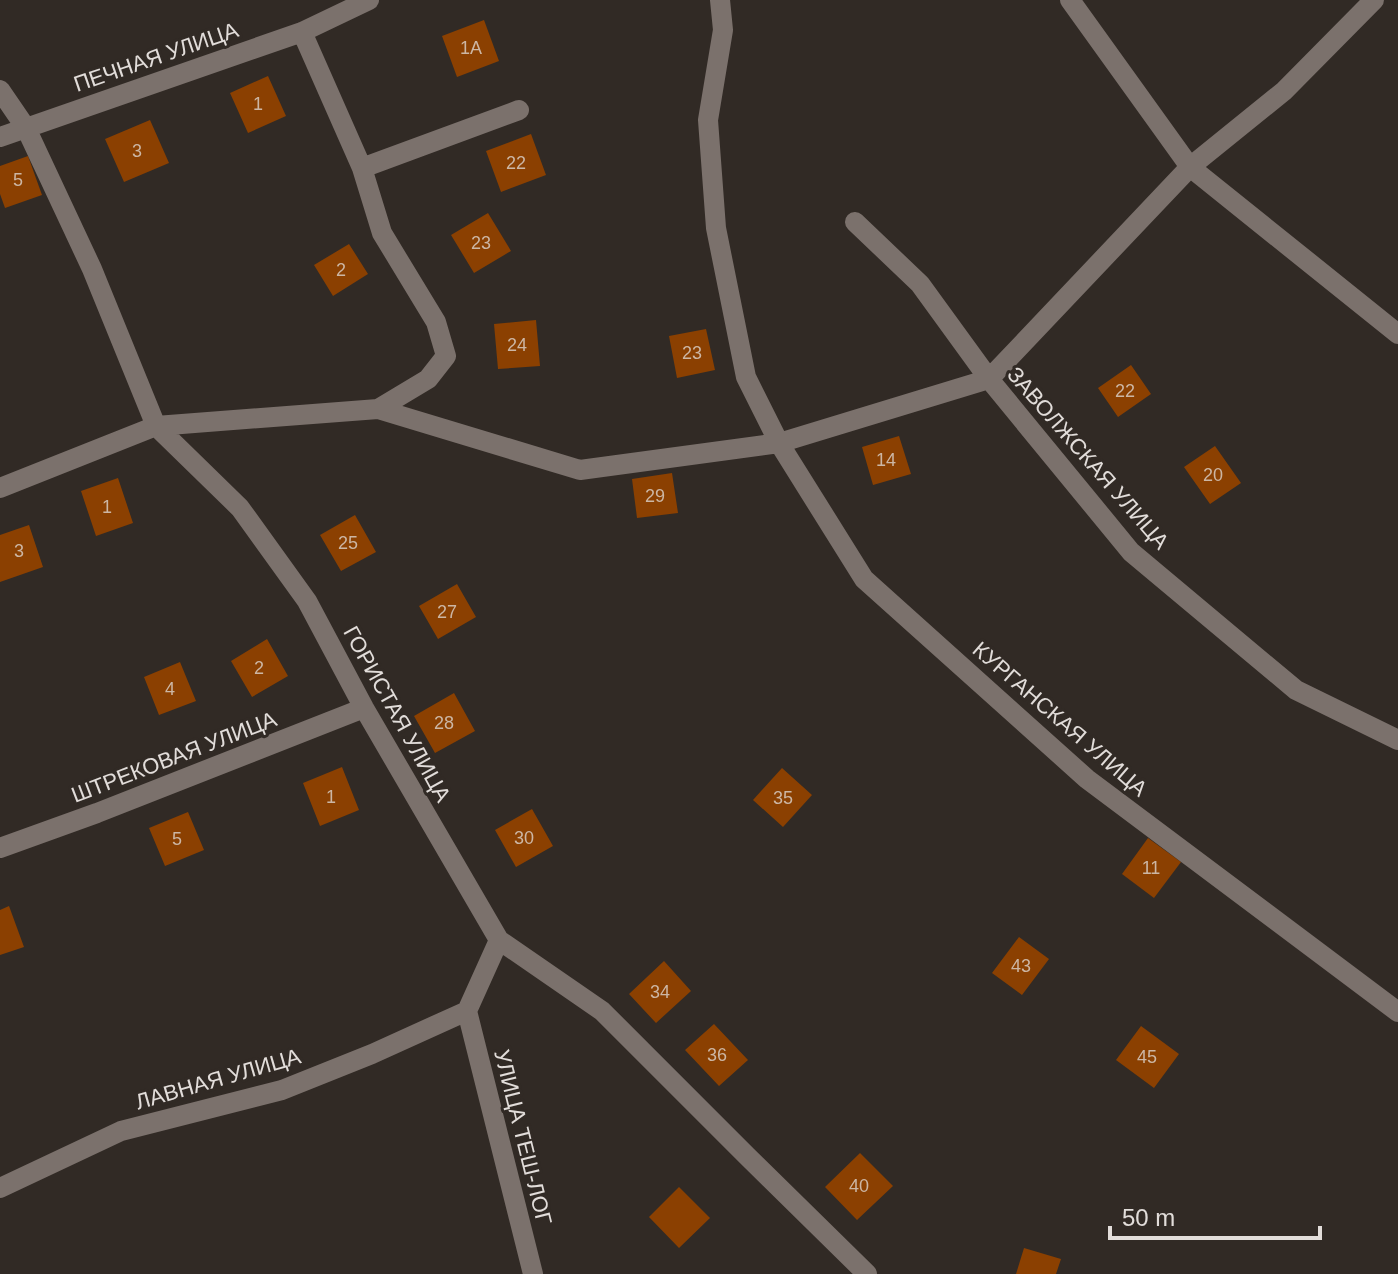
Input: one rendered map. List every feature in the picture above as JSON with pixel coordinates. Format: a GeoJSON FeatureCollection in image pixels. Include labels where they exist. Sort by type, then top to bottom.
{"type":"FeatureCollection","features":[{"type":"Feature","properties":{"kind":"street","name":"ПЕЧНАЯ УЛИЦА"},"geometry":{"type":"LineString","coordinates":[[0,137],[302,32],[369,0]]}},
{"type":"Feature","properties":{"kind":"street","name":"КУРГАНСКАЯ УЛИЦА"},"geometry":{"type":"LineString","coordinates":[[720,0],[723,30],[708,120],[716,228],[746,377],[779,443],[864,579],[1087,779],[1396,1005]]}},
{"type":"Feature","properties":{"kind":"street"},"geometry":{"type":"LineString","coordinates":[[1070,0],[1190,167],[1398,334]]}},
{"type":"Feature","properties":{"kind":"street"},"geometry":{"type":"LineString","coordinates":[[0,488],[156,426],[378,409],[580,470],[779,443],[989,379],[1190,167],[1284,91],[1374,0]]}},
{"type":"Feature","properties":{"kind":"street"},"geometry":{"type":"LineString","coordinates":[[302,32],[362,168],[382,233],[436,322],[446,356],[428,379],[378,409]]}},
{"type":"Feature","properties":{"kind":"street","name":"ГОРИСТАЯ УЛИЦА"},"geometry":{"type":"LineString","coordinates":[[0,90],[26,128],[92,269],[156,426],[240,508],[307,601],[364,708],[499,940],[602,1011],[867,1274]]}},
{"type":"Feature","properties":{"kind":"street"},"geometry":{"type":"LineString","coordinates":[[362,168],[519,110]]}},
{"type":"Feature","properties":{"kind":"street","name":"ЗАВОЛЖСКАЯ УЛИЦА"},"geometry":{"type":"LineString","coordinates":[[855,222],[920,284],[989,379],[1131,552],[1296,690],[1398,740]]}},
{"type":"Feature","properties":{"kind":"street","name":"ШТРЕКОВАЯ УЛИЦА"},"geometry":{"type":"LineString","coordinates":[[0,848],[364,708]]}},
{"type":"Feature","properties":{"kind":"street"},"geometry":{"type":"LineString","coordinates":[[467,1011],[499,940]]}},
{"type":"Feature","properties":{"kind":"street","name":"ЛАВНАЯ УЛИЦА"},"geometry":{"type":"LineString","coordinates":[[0,1188],[121,1131],[282,1090],[467,1011]]}},
{"type":"Feature","properties":{"kind":"street","name":"УЛИЦА ТЕШ-ЛОГ"},"geometry":{"type":"LineString","coordinates":[[467,1011],[533,1274]]}},
{"type":"Feature","properties":{"kind":"building"},"geometry":{"type":"Polygon","coordinates":[[[484,20],[499,61],[457,77],[442,36],[484,20]]]}},
{"type":"Feature","properties":{"kind":"building"},"geometry":{"type":"Polygon","coordinates":[[[268,76],[286,116],[248,133],[230,93],[268,76]]]}},
{"type":"Feature","properties":{"kind":"building"},"geometry":{"type":"Polygon","coordinates":[[[150,120],[169,163],[124,182],[105,139],[150,120]]]}},
{"type":"Feature","properties":{"kind":"building"},"geometry":{"type":"Polygon","coordinates":[[[531,134],[546,175],[501,192],[486,151],[531,134]]]}},
{"type":"Feature","properties":{"kind":"building"},"geometry":{"type":"Polygon","coordinates":[[[28,156],[42,195],[5,208],[0,194],[0,166],[28,156]]]}},
{"type":"Feature","properties":{"kind":"building"},"geometry":{"type":"Polygon","coordinates":[[[488,213],[511,251],[474,273],[451,235],[488,213]]]}},
{"type":"Feature","properties":{"kind":"building"},"geometry":{"type":"Polygon","coordinates":[[[349,244],[368,274],[333,296],[314,265],[349,244]]]}},
{"type":"Feature","properties":{"kind":"building"},"geometry":{"type":"Polygon","coordinates":[[[536,320],[540,366],[498,369],[494,324],[536,320]]]}},
{"type":"Feature","properties":{"kind":"building"},"geometry":{"type":"Polygon","coordinates":[[[706,329],[715,370],[677,378],[669,336],[706,329]]]}},
{"type":"Feature","properties":{"kind":"building"},"geometry":{"type":"Polygon","coordinates":[[[1131,365],[1151,394],[1118,417],[1098,388],[1131,365]]]}},
{"type":"Feature","properties":{"kind":"building"},"geometry":{"type":"Polygon","coordinates":[[[899,436],[911,474],[873,485],[862,447],[899,436]]]}},
{"type":"Feature","properties":{"kind":"building"},"geometry":{"type":"Polygon","coordinates":[[[1215,446],[1241,483],[1210,504],[1184,467],[1215,446]]]}},
{"type":"Feature","properties":{"kind":"building"},"geometry":{"type":"Polygon","coordinates":[[[672,473],[678,513],[637,518],[632,479],[672,473]]]}},
{"type":"Feature","properties":{"kind":"building"},"geometry":{"type":"Polygon","coordinates":[[[118,478],[133,523],[96,536],[81,491],[118,478]]]}},
{"type":"Feature","properties":{"kind":"building"},"geometry":{"type":"Polygon","coordinates":[[[355,515],[376,552],[341,571],[320,535],[355,515]]]}},
{"type":"Feature","properties":{"kind":"building"},"geometry":{"type":"Polygon","coordinates":[[[29,525],[43,567],[0,582],[0,535],[29,525]]]}},
{"type":"Feature","properties":{"kind":"building"},"geometry":{"type":"Polygon","coordinates":[[[457,584],[476,617],[438,639],[419,606],[457,584]]]}},
{"type":"Feature","properties":{"kind":"building"},"geometry":{"type":"Polygon","coordinates":[[[267,639],[288,676],[252,697],[231,661],[267,639]]]}},
{"type":"Feature","properties":{"kind":"building"},"geometry":{"type":"Polygon","coordinates":[[[180,662],[196,701],[159,715],[144,677],[180,662]]]}},
{"type":"Feature","properties":{"kind":"building"},"geometry":{"type":"Polygon","coordinates":[[[454,693],[475,731],[435,753],[414,716],[454,693]]]}},
{"type":"Feature","properties":{"kind":"building"},"geometry":{"type":"Polygon","coordinates":[[[342,767],[359,810],[320,826],[303,783],[342,767]]]}},
{"type":"Feature","properties":{"kind":"building"},"geometry":{"type":"Polygon","coordinates":[[[782,768],[812,795],[783,827],[753,800],[782,768]]]}},
{"type":"Feature","properties":{"kind":"building"},"geometry":{"type":"Polygon","coordinates":[[[532,809],[553,846],[516,867],[495,830],[532,809]]]}},
{"type":"Feature","properties":{"kind":"building"},"geometry":{"type":"Polygon","coordinates":[[[188,812],[204,850],[165,866],[149,828],[188,812]]]}},
{"type":"Feature","properties":{"kind":"building"},"geometry":{"type":"Polygon","coordinates":[[[1148,838],[1181,862],[1154,898],[1122,874],[1148,838]]]}},
{"type":"Feature","properties":{"kind":"building"},"geometry":{"type":"Polygon","coordinates":[[[9,906],[24,947],[0,955],[0,910],[9,906]]]}},
{"type":"Feature","properties":{"kind":"building"},"geometry":{"type":"Polygon","coordinates":[[[1019,937],[1049,959],[1022,995],[992,973],[1019,937]]]}},
{"type":"Feature","properties":{"kind":"building"},"geometry":{"type":"Polygon","coordinates":[[[664,961],[691,991],[656,1023],[629,994],[664,961]]]}},
{"type":"Feature","properties":{"kind":"building"},"geometry":{"type":"Polygon","coordinates":[[[714,1024],[748,1060],[719,1086],[685,1050],[714,1024]]]}},
{"type":"Feature","properties":{"kind":"building"},"geometry":{"type":"Polygon","coordinates":[[[1141,1026],[1179,1054],[1154,1088],[1116,1060],[1141,1026]]]}},
{"type":"Feature","properties":{"kind":"building"},"geometry":{"type":"Polygon","coordinates":[[[860,1153],[893,1186],[857,1220],[825,1187],[860,1153]]]}},
{"type":"Feature","properties":{"kind":"building"},"geometry":{"type":"Polygon","coordinates":[[[679,1187],[710,1218],[679,1248],[649,1217],[679,1187]]]}},
{"type":"Feature","properties":{"kind":"building"},"geometry":{"type":"Polygon","coordinates":[[[1024,1248],[1061,1259],[1056,1274],[1016,1274],[1024,1248]]]}}]}
